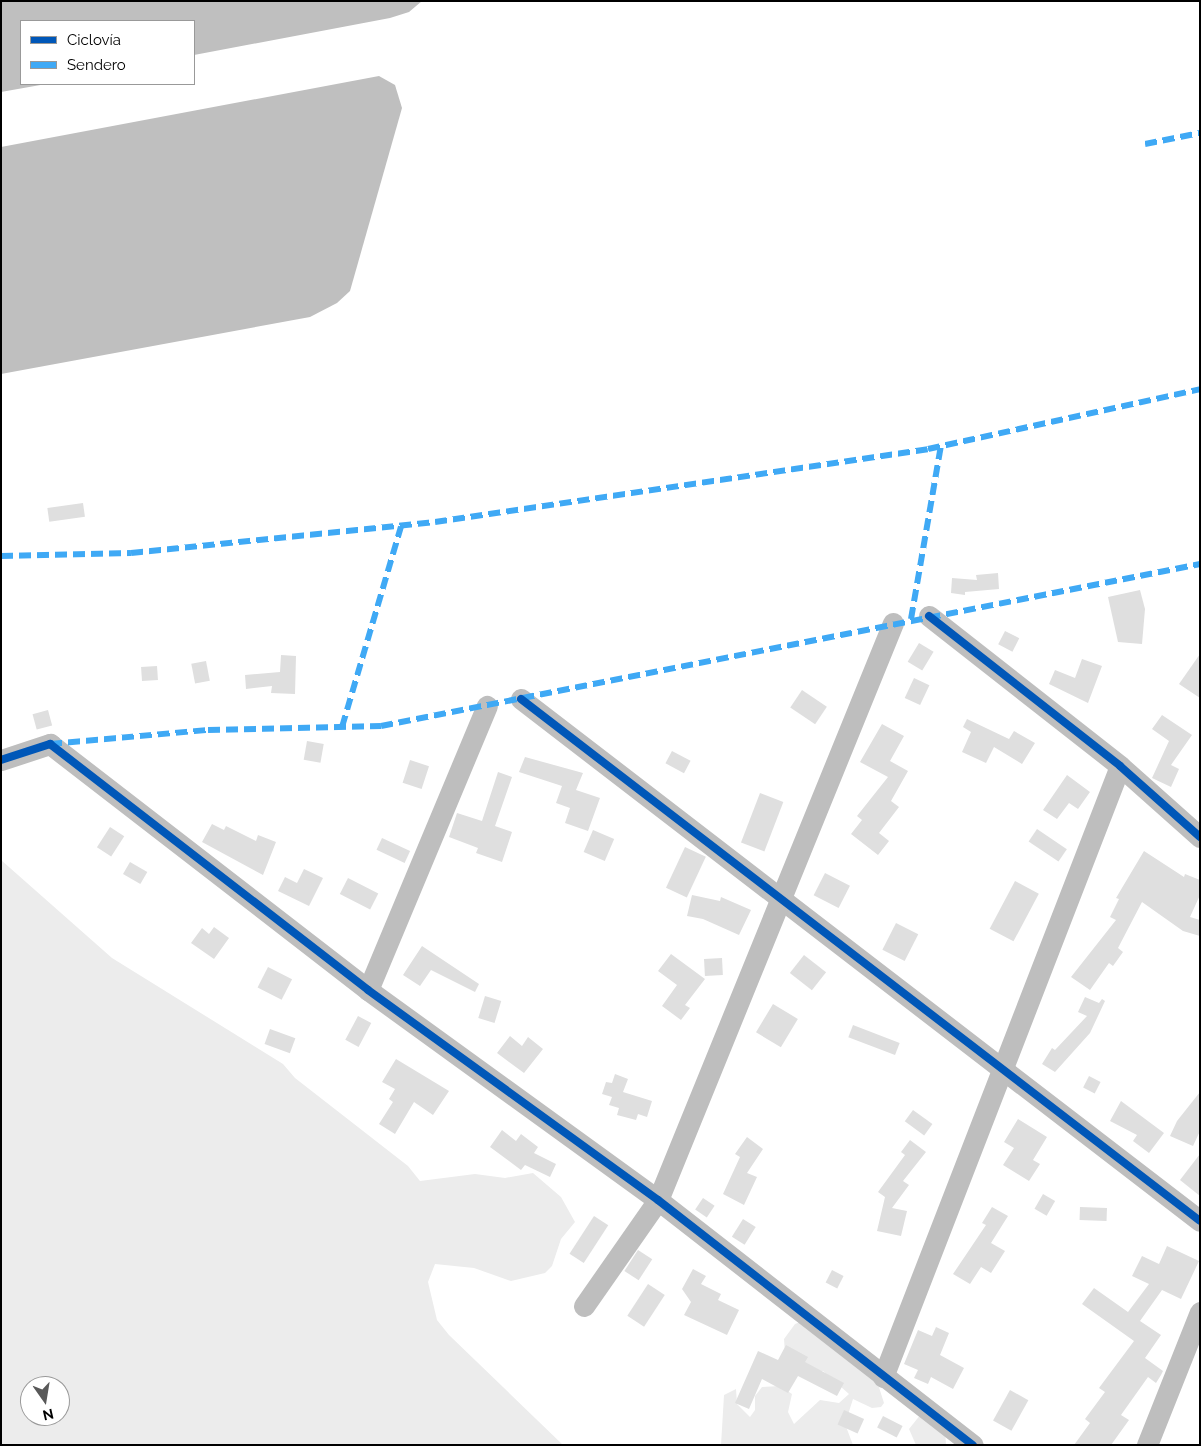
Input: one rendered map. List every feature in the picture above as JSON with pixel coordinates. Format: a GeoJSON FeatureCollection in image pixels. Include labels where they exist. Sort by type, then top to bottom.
{"type":"FeatureCollection","features":[{"type":"Feature","properties":{"kind":"street"},"geometry":{"type":"LineString","coordinates":[[929,616],[1120,766],[1200,837]]}},
{"type":"Feature","properties":{"kind":"street"},"geometry":{"type":"LineString","coordinates":[[584,1306],[658,1200],[779,898],[893,623]]}},
{"type":"Feature","properties":{"kind":"street"},"geometry":{"type":"LineString","coordinates":[[521,699],[1200,1221]]}},
{"type":"Feature","properties":{"kind":"street"},"geometry":{"type":"LineString","coordinates":[[368,990],[487,706]]}},
{"type":"Feature","properties":{"kind":"street"},"geometry":{"type":"LineString","coordinates":[[1,760],[50,744],[368,990],[658,1200],[973,1445]]}},
{"type":"Feature","properties":{"kind":"street"},"geometry":{"type":"LineString","coordinates":[[884,1377],[1120,766]]}},
{"type":"Feature","properties":{"kind":"street"},"geometry":{"type":"LineString","coordinates":[[1147,1445],[1200,1312]]}},
{"type":"Feature","properties":{"kind":"shaded area"},"geometry":{"type":"Polygon","coordinates":[[[1,1],[422,1],[409,12],[390,18],[195,55],[195,20],[20,20],[20,85],[40,85],[1,92],[1,1]]]}},
{"type":"Feature","properties":{"kind":"shaded area"},"geometry":{"type":"Polygon","coordinates":[[[379,76],[395,85],[402,108],[350,291],[337,303],[310,317],[1,374],[1,147],[379,76]]]}},
{"type":"Feature","properties":{"kind":"shaded area"},"geometry":{"type":"Polygon","coordinates":[[[1,860],[112,958],[283,1064],[295,1078],[408,1166],[420,1181],[475,1174],[505,1178],[533,1173],[561,1197],[575,1222],[561,1239],[552,1266],[545,1273],[511,1281],[474,1268],[435,1264],[428,1282],[437,1320],[449,1335],[563,1445],[1,1445],[1,860]]]}},
{"type":"Feature","properties":{"kind":"shaded area"},"geometry":{"type":"Polygon","coordinates":[[[803,1321],[877,1381],[884,1403],[881,1407],[872,1408],[853,1399],[845,1424],[853,1445],[721,1445],[724,1395],[736,1389],[737,1404],[750,1417],[755,1410],[755,1396],[762,1387],[780,1386],[792,1394],[788,1412],[794,1424],[820,1400],[839,1403],[849,1394],[823,1371],[814,1371],[785,1353],[784,1339],[795,1324],[803,1321]]]}},
{"type":"Feature","properties":{"kind":"shaded area"},"geometry":{"type":"Polygon","coordinates":[[[921,1414],[945,1429],[946,1445],[916,1445],[909,1429],[921,1414]]]}},
{"type":"Feature","properties":{"kind":"building"},"geometry":{"type":"Polygon","coordinates":[[[83,503],[85,517],[49,522],[47,508],[83,503]]]}},
{"type":"Feature","properties":{"kind":"building"},"geometry":{"type":"Polygon","coordinates":[[[998,573],[999,589],[965,592],[965,595],[951,593],[952,578],[977,580],[976,575],[998,573]]]}},
{"type":"Feature","properties":{"kind":"building"},"geometry":{"type":"Polygon","coordinates":[[[1140,590],[1145,609],[1142,644],[1118,642],[1108,597],[1140,590]]]}},
{"type":"Feature","properties":{"kind":"building"},"geometry":{"type":"Polygon","coordinates":[[[1005,631],[1019,638],[1012,652],[998,644],[1005,631]]]}},
{"type":"Feature","properties":{"kind":"building"},"geometry":{"type":"Polygon","coordinates":[[[919,643],[934,652],[922,671],[908,662],[919,643]]]}},
{"type":"Feature","properties":{"kind":"building"},"geometry":{"type":"Polygon","coordinates":[[[1200,654],[1200,698],[1179,684],[1200,654]]]}},
{"type":"Feature","properties":{"kind":"building"},"geometry":{"type":"Polygon","coordinates":[[[281,655],[296,656],[295,694],[271,693],[272,686],[246,689],[245,675],[280,672],[281,655]]]}},
{"type":"Feature","properties":{"kind":"building"},"geometry":{"type":"Polygon","coordinates":[[[1082,659],[1102,666],[1088,703],[1049,684],[1055,670],[1075,678],[1082,659]]]}},
{"type":"Feature","properties":{"kind":"building"},"geometry":{"type":"Polygon","coordinates":[[[206,661],[210,681],[195,683],[191,664],[206,661]]]}},
{"type":"Feature","properties":{"kind":"building"},"geometry":{"type":"Polygon","coordinates":[[[157,666],[158,680],[142,681],[141,667],[157,666]]]}},
{"type":"Feature","properties":{"kind":"building"},"geometry":{"type":"Polygon","coordinates":[[[914,678],[929,685],[920,705],[905,698],[914,678]]]}},
{"type":"Feature","properties":{"kind":"building"},"geometry":{"type":"Polygon","coordinates":[[[802,690],[827,707],[815,724],[790,707],[802,690]]]}},
{"type":"Feature","properties":{"kind":"building"},"geometry":{"type":"Polygon","coordinates":[[[48,710],[52,725],[37,730],[33,714],[48,710]]]}},
{"type":"Feature","properties":{"kind":"building"},"geometry":{"type":"Polygon","coordinates":[[[1162,715],[1192,735],[1171,765],[1179,769],[1171,787],[1152,778],[1169,741],[1152,729],[1162,715]]]}},
{"type":"Feature","properties":{"kind":"building"},"geometry":{"type":"Polygon","coordinates":[[[967,719],[1009,739],[1014,731],[1035,743],[1022,764],[994,747],[986,763],[962,752],[971,732],[963,727],[967,719]]]}},
{"type":"Feature","properties":{"kind":"building"},"geometry":{"type":"Polygon","coordinates":[[[882,724],[904,736],[890,761],[908,771],[891,801],[899,807],[879,833],[889,841],[878,855],[851,834],[862,820],[857,816],[888,777],[860,762],[882,724]]]}},
{"type":"Feature","properties":{"kind":"building"},"geometry":{"type":"Polygon","coordinates":[[[307,741],[324,744],[320,763],[304,760],[307,741]]]}},
{"type":"Feature","properties":{"kind":"building"},"geometry":{"type":"Polygon","coordinates":[[[672,751],[691,761],[684,773],[665,763],[672,751]]]}},
{"type":"Feature","properties":{"kind":"building"},"geometry":{"type":"Polygon","coordinates":[[[525,757],[583,773],[576,790],[600,798],[588,831],[565,823],[570,808],[556,803],[562,786],[519,772],[525,757]]]}},
{"type":"Feature","properties":{"kind":"building"},"geometry":{"type":"Polygon","coordinates":[[[410,760],[429,766],[422,789],[403,783],[410,760]]]}},
{"type":"Feature","properties":{"kind":"building"},"geometry":{"type":"Polygon","coordinates":[[[498,772],[512,777],[495,826],[512,832],[502,862],[476,853],[478,848],[449,837],[457,813],[482,821],[498,772]]]}},
{"type":"Feature","properties":{"kind":"building"},"geometry":{"type":"Polygon","coordinates":[[[1067,775],[1090,792],[1078,809],[1069,803],[1057,819],[1043,810],[1067,775]]]}},
{"type":"Feature","properties":{"kind":"building"},"geometry":{"type":"Polygon","coordinates":[[[760,793],[783,802],[764,851],[741,842],[760,793]]]}},
{"type":"Feature","properties":{"kind":"building"},"geometry":{"type":"Polygon","coordinates":[[[212,824],[224,830],[226,826],[256,841],[258,835],[276,842],[263,875],[202,842],[212,824]]]}},
{"type":"Feature","properties":{"kind":"building"},"geometry":{"type":"Polygon","coordinates":[[[110,827],[124,836],[111,856],[97,847],[110,827]]]}},
{"type":"Feature","properties":{"kind":"building"},"geometry":{"type":"Polygon","coordinates":[[[1037,829],[1067,849],[1058,862],[1029,841],[1037,829]]]}},
{"type":"Feature","properties":{"kind":"building"},"geometry":{"type":"Polygon","coordinates":[[[593,830],[614,839],[605,861],[584,852],[593,830]]]}},
{"type":"Feature","properties":{"kind":"building"},"geometry":{"type":"Polygon","coordinates":[[[382,838],[410,851],[405,863],[377,850],[382,838]]]}},
{"type":"Feature","properties":{"kind":"building"},"geometry":{"type":"Polygon","coordinates":[[[685,847],[706,857],[687,898],[666,888],[685,847]]]}},
{"type":"Feature","properties":{"kind":"building"},"geometry":{"type":"Polygon","coordinates":[[[1144,851],[1184,877],[1185,874],[1200,880],[1200,895],[1190,917],[1200,920],[1200,936],[1183,931],[1142,902],[1118,948],[1123,952],[1113,966],[1109,963],[1090,990],[1071,977],[1116,920],[1110,917],[1119,899],[1116,898],[1144,851]]]}},
{"type":"Feature","properties":{"kind":"building"},"geometry":{"type":"Polygon","coordinates":[[[130,862],[147,872],[140,884],[123,874],[130,862]]]}},
{"type":"Feature","properties":{"kind":"building"},"geometry":{"type":"Polygon","coordinates":[[[304,869],[323,878],[309,906],[278,891],[285,877],[297,883],[304,869]]]}},
{"type":"Feature","properties":{"kind":"building"},"geometry":{"type":"Polygon","coordinates":[[[825,873],[850,886],[839,908],[814,895],[825,873]]]}},
{"type":"Feature","properties":{"kind":"building"},"geometry":{"type":"Polygon","coordinates":[[[348,878],[378,893],[370,909],[340,894],[348,878]]]}},
{"type":"Feature","properties":{"kind":"building"},"geometry":{"type":"Polygon","coordinates":[[[1015,881],[1039,894],[1013,941],[990,929],[1015,881]]]}},
{"type":"Feature","properties":{"kind":"building"},"geometry":{"type":"Polygon","coordinates":[[[692,895],[720,901],[721,897],[751,910],[739,935],[703,919],[687,916],[692,895]]]}},
{"type":"Feature","properties":{"kind":"building"},"geometry":{"type":"Polygon","coordinates":[[[896,923],[918,934],[905,961],[882,950],[896,923]]]}},
{"type":"Feature","properties":{"kind":"building"},"geometry":{"type":"Polygon","coordinates":[[[214,927],[229,938],[214,959],[191,943],[202,928],[209,934],[214,927]]]}},
{"type":"Feature","properties":{"kind":"building"},"geometry":{"type":"Polygon","coordinates":[[[422,946],[479,984],[475,992],[431,970],[420,986],[403,975],[422,946]]]}},
{"type":"Feature","properties":{"kind":"building"},"geometry":{"type":"Polygon","coordinates":[[[671,954],[705,979],[685,1005],[690,1008],[681,1020],[662,1006],[677,985],[658,971],[671,954]]]}},
{"type":"Feature","properties":{"kind":"building"},"geometry":{"type":"Polygon","coordinates":[[[804,955],[826,972],[812,990],[790,973],[804,955]]]}},
{"type":"Feature","properties":{"kind":"building"},"geometry":{"type":"Polygon","coordinates":[[[722,958],[723,975],[705,976],[704,959],[722,958]]]}},
{"type":"Feature","properties":{"kind":"building"},"geometry":{"type":"Polygon","coordinates":[[[268,967],[292,979],[282,1000],[258,987],[268,967]]]}},
{"type":"Feature","properties":{"kind":"building"},"geometry":{"type":"Polygon","coordinates":[[[485,996],[501,1001],[495,1023],[478,1018],[485,996]]]}},
{"type":"Feature","properties":{"kind":"building"},"geometry":{"type":"Polygon","coordinates":[[[1085,997],[1099,1003],[1102,999],[1105,1001],[1090,1033],[1055,1072],[1042,1064],[1052,1048],[1055,1050],[1087,1016],[1078,1012],[1085,997]]]}},
{"type":"Feature","properties":{"kind":"building"},"geometry":{"type":"Polygon","coordinates":[[[773,1004],[798,1019],[781,1047],[756,1032],[773,1004]]]}},
{"type":"Feature","properties":{"kind":"building"},"geometry":{"type":"Polygon","coordinates":[[[358,1016],[371,1023],[359,1047],[345,1040],[358,1016]]]}},
{"type":"Feature","properties":{"kind":"building"},"geometry":{"type":"Polygon","coordinates":[[[853,1025],[900,1043],[895,1055],[848,1037],[853,1025]]]}},
{"type":"Feature","properties":{"kind":"building"},"geometry":{"type":"Polygon","coordinates":[[[270,1029],[295,1038],[290,1053],[265,1044],[270,1029]]]}},
{"type":"Feature","properties":{"kind":"building"},"geometry":{"type":"Polygon","coordinates":[[[510,1036],[522,1046],[528,1037],[543,1049],[524,1073],[497,1053],[510,1036]]]}},
{"type":"Feature","properties":{"kind":"building"},"geometry":{"type":"Polygon","coordinates":[[[396,1059],[449,1091],[433,1115],[414,1102],[395,1134],[379,1124],[393,1102],[389,1099],[395,1089],[382,1082],[396,1059]]]}},
{"type":"Feature","properties":{"kind":"building"},"geometry":{"type":"Polygon","coordinates":[[[615,1074],[628,1079],[623,1092],[652,1101],[647,1117],[638,1114],[636,1120],[617,1115],[619,1108],[609,1105],[612,1097],[602,1094],[606,1082],[612,1083],[615,1074]]]}},
{"type":"Feature","properties":{"kind":"building"},"geometry":{"type":"Polygon","coordinates":[[[1089,1076],[1101,1082],[1095,1093],[1083,1088],[1089,1076]]]}},
{"type":"Feature","properties":{"kind":"building"},"geometry":{"type":"Polygon","coordinates":[[[1200,1092],[1200,1131],[1193,1146],[1170,1136],[1177,1121],[1200,1092]]]}},
{"type":"Feature","properties":{"kind":"building"},"geometry":{"type":"Polygon","coordinates":[[[1121,1101],[1164,1133],[1149,1153],[1133,1141],[1137,1135],[1110,1121],[1121,1101]]]}},
{"type":"Feature","properties":{"kind":"building"},"geometry":{"type":"Polygon","coordinates":[[[913,1110],[932,1124],[924,1135],[905,1121],[913,1110]]]}},
{"type":"Feature","properties":{"kind":"building"},"geometry":{"type":"Polygon","coordinates":[[[1018,1119],[1047,1137],[1033,1160],[1040,1164],[1029,1181],[1003,1165],[1014,1148],[1004,1142],[1018,1119]]]}},
{"type":"Feature","properties":{"kind":"building"},"geometry":{"type":"Polygon","coordinates":[[[502,1130],[516,1141],[521,1134],[538,1147],[534,1153],[556,1164],[550,1177],[525,1165],[521,1170],[490,1147],[502,1130]]]}},
{"type":"Feature","properties":{"kind":"building"},"geometry":{"type":"Polygon","coordinates":[[[747,1137],[763,1149],[747,1173],[757,1177],[744,1205],[723,1194],[740,1157],[735,1154],[747,1137]]]}},
{"type":"Feature","properties":{"kind":"building"},"geometry":{"type":"Polygon","coordinates":[[[910,1140],[926,1152],[903,1181],[909,1185],[892,1208],[907,1211],[901,1236],[877,1231],[885,1197],[878,1192],[905,1155],[901,1152],[910,1140]]]}},
{"type":"Feature","properties":{"kind":"building"},"geometry":{"type":"Polygon","coordinates":[[[1200,1154],[1200,1196],[1180,1180],[1200,1154]]]}},
{"type":"Feature","properties":{"kind":"building"},"geometry":{"type":"Polygon","coordinates":[[[1043,1194],[1055,1201],[1047,1216],[1034,1209],[1043,1194]]]}},
{"type":"Feature","properties":{"kind":"building"},"geometry":{"type":"Polygon","coordinates":[[[703,1198],[715,1206],[707,1217],[695,1210],[703,1198]]]}},
{"type":"Feature","properties":{"kind":"building"},"geometry":{"type":"Polygon","coordinates":[[[992,1207],[1008,1216],[991,1243],[1005,1251],[991,1273],[981,1267],[970,1284],[953,1274],[986,1225],[982,1223],[992,1207]]]}},
{"type":"Feature","properties":{"kind":"building"},"geometry":{"type":"Polygon","coordinates":[[[1080,1207],[1107,1208],[1107,1221],[1080,1220],[1080,1207]]]}},
{"type":"Feature","properties":{"kind":"building"},"geometry":{"type":"Polygon","coordinates":[[[594,1216],[608,1225],[584,1263],[569,1254],[594,1216]]]}},
{"type":"Feature","properties":{"kind":"building"},"geometry":{"type":"Polygon","coordinates":[[[743,1219],[756,1227],[745,1245],[732,1237],[743,1219]]]}},
{"type":"Feature","properties":{"kind":"building"},"geometry":{"type":"Polygon","coordinates":[[[1167,1246],[1199,1261],[1181,1299],[1162,1290],[1140,1321],[1161,1335],[1145,1358],[1163,1371],[1156,1383],[1148,1377],[1121,1415],[1129,1420],[1111,1445],[1074,1445],[1090,1423],[1085,1419],[1105,1392],[1099,1388],[1134,1341],[1082,1304],[1094,1288],[1128,1312],[1149,1284],[1132,1276],[1142,1256],[1159,1264],[1167,1246]]]}},
{"type":"Feature","properties":{"kind":"building"},"geometry":{"type":"Polygon","coordinates":[[[638,1250],[652,1259],[639,1280],[624,1271],[638,1250]]]}},
{"type":"Feature","properties":{"kind":"building"},"geometry":{"type":"Polygon","coordinates":[[[693,1269],[706,1276],[701,1284],[721,1294],[718,1300],[739,1310],[727,1335],[684,1315],[691,1302],[682,1289],[693,1269]]]}},
{"type":"Feature","properties":{"kind":"building"},"geometry":{"type":"Polygon","coordinates":[[[832,1270],[844,1276],[837,1288],[826,1282],[832,1270]]]}},
{"type":"Feature","properties":{"kind":"building"},"geometry":{"type":"Polygon","coordinates":[[[648,1284],[665,1295],[644,1327],[627,1316],[648,1284]]]}},
{"type":"Feature","properties":{"kind":"building"},"geometry":{"type":"Polygon","coordinates":[[[936,1327],[949,1333],[940,1355],[964,1368],[953,1389],[931,1377],[928,1384],[914,1378],[918,1370],[904,1364],[918,1330],[932,1336],[936,1327]]]}},
{"type":"Feature","properties":{"kind":"building"},"geometry":{"type":"Polygon","coordinates":[[[786,1345],[808,1357],[805,1362],[844,1383],[837,1396],[798,1376],[788,1393],[762,1379],[749,1409],[735,1403],[758,1351],[778,1360],[786,1345]]]}},
{"type":"Feature","properties":{"kind":"building"},"geometry":{"type":"Polygon","coordinates":[[[1010,1390],[1028,1400],[1011,1431],[993,1421],[1010,1390]]]}},
{"type":"Feature","properties":{"kind":"building"},"geometry":{"type":"Polygon","coordinates":[[[844,1410],[864,1419],[858,1434],[837,1425],[844,1410]]]}},
{"type":"Feature","properties":{"kind":"building"},"geometry":{"type":"Polygon","coordinates":[[[883,1416],[903,1426],[897,1438],[877,1428],[883,1416]]]}},
{"type":"Feature","properties":{"kind":"marked path"},"geometry":{"type":"LineString","coordinates":[[1145,144],[1200,133]]}},
{"type":"Feature","properties":{"kind":"marked path"},"geometry":{"type":"LineString","coordinates":[[1,556],[131,553],[435,522],[928,449],[1200,389]]}},
{"type":"Feature","properties":{"kind":"marked path"},"geometry":{"type":"LineString","coordinates":[[911,619],[941,446]]}},
{"type":"Feature","properties":{"kind":"marked path"},"geometry":{"type":"LineString","coordinates":[[342,727],[401,526]]}},
{"type":"Feature","properties":{"kind":"marked path"},"geometry":{"type":"LineString","coordinates":[[50,744],[208,730],[381,726],[1200,564]]}},
{"type":"Feature","properties":{"kind":"cycle path"},"geometry":{"type":"LineString","coordinates":[[929,616],[1120,766],[1200,837]]}},
{"type":"Feature","properties":{"kind":"cycle path"},"geometry":{"type":"LineString","coordinates":[[521,699],[1200,1221]]}},
{"type":"Feature","properties":{"kind":"cycle path"},"geometry":{"type":"LineString","coordinates":[[1,760],[50,744],[368,990],[658,1200],[973,1445]]}}]}
